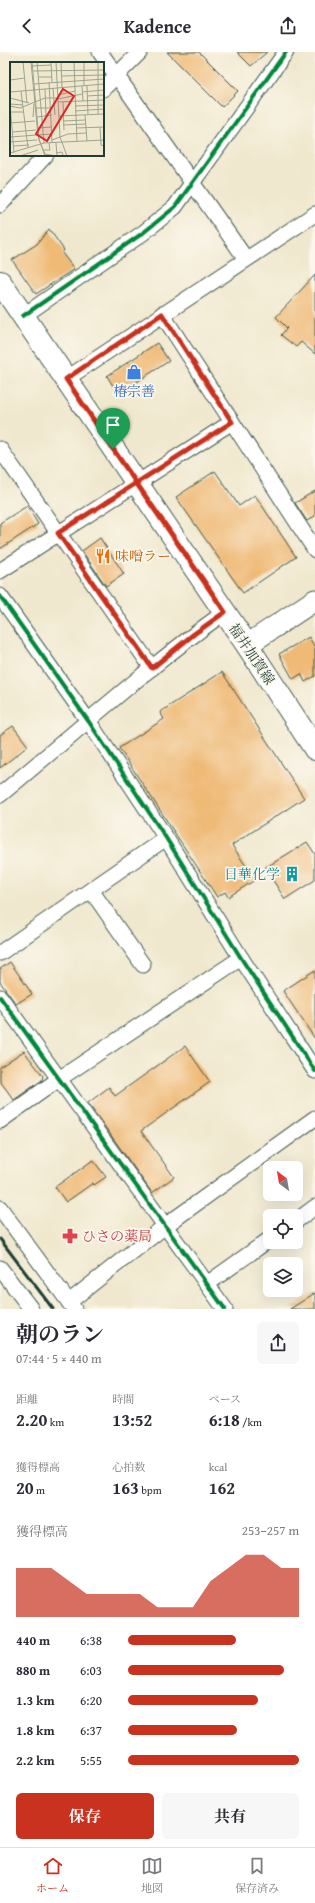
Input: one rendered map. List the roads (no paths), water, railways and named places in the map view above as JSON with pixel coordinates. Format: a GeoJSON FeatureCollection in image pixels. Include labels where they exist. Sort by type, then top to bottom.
{"type":"FeatureCollection","features":[{"type":"Feature","properties":{"kind":"main road","name":"福井加賀線"},"geometry":{"type":"LineString","coordinates":[[1,287],[23,316],[225,612],[315,749]]}},
{"type":"Feature","properties":{"kind":"street"},"geometry":{"type":"LineString","coordinates":[[100,52],[246,259]]}},
{"type":"Feature","properties":{"kind":"street"},"geometry":{"type":"LineString","coordinates":[[104,88],[140,52]]}},
{"type":"Feature","properties":{"kind":"street"},"geometry":{"type":"LineString","coordinates":[[23,316],[143,233],[175,207],[286,52]]}},
{"type":"Feature","properties":{"kind":"street"},"geometry":{"type":"LineString","coordinates":[[0,205],[45,156]]}},
{"type":"Feature","properties":{"kind":"street"},"geometry":{"type":"LineString","coordinates":[[66,379],[315,214]]}},
{"type":"Feature","properties":{"kind":"street"},"geometry":{"type":"LineString","coordinates":[[162,314],[315,550]]}},
{"type":"Feature","properties":{"kind":"street"},"geometry":{"type":"LineString","coordinates":[[0,571],[232,422]]}},
{"type":"Feature","properties":{"kind":"street"},"geometry":{"type":"LineString","coordinates":[[0,449],[152,668]]}},
{"type":"Feature","properties":{"kind":"street"},"geometry":{"type":"LineString","coordinates":[[0,596],[88,722],[166,838],[241,958],[315,1071]]}},
{"type":"Feature","properties":{"kind":"street"},"geometry":{"type":"LineString","coordinates":[[247,645],[315,600]]}},
{"type":"Feature","properties":{"kind":"street"},"geometry":{"type":"LineString","coordinates":[[0,795],[152,668],[194,634],[225,612]]}},
{"type":"Feature","properties":{"kind":"street"},"geometry":{"type":"LineString","coordinates":[[0,953],[166,838]]}},
{"type":"Feature","properties":{"kind":"street"},"geometry":{"type":"LineString","coordinates":[[92,890],[143,965]]}},
{"type":"Feature","properties":{"kind":"street"},"geometry":{"type":"LineString","coordinates":[[0,1121],[59,1079],[241,958]]}},
{"type":"Feature","properties":{"kind":"street"},"geometry":{"type":"LineString","coordinates":[[0,997],[225,1309]]}},
{"type":"Feature","properties":{"kind":"street"},"geometry":{"type":"LineString","coordinates":[[0,1208],[72,1306],[165,1226],[315,1118]]}},
{"type":"Feature","properties":{"kind":"street"},"geometry":{"type":"LineString","coordinates":[[303,1216],[315,1207]]}},
{"type":"Feature","properties":{"kind":"street"},"geometry":{"type":"LineString","coordinates":[[208,1284],[263,1244]]}},
{"type":"Feature","properties":{"kind":"street"},"geometry":{"type":"LineString","coordinates":[[0,1268],[31,1309]]}},
{"type":"Feature","properties":{"kind":"railway"},"geometry":{"type":"LineString","coordinates":[[0,1239],[53,1309]]}},
{"type":"Feature","properties":{"kind":"place","name":"椿宗善"},"geometry":{"type":"Point","coordinates":[134,372]}},
{"type":"Feature","properties":{"kind":"place","name":"味噌ラー"},"geometry":{"type":"Point","coordinates":[103,556]}},
{"type":"Feature","properties":{"kind":"place","name":"日華化学"},"geometry":{"type":"Point","coordinates":[292,874]}},
{"type":"Feature","properties":{"kind":"place","name":"ひさの薬局"},"geometry":{"type":"Point","coordinates":[70,1236]}}]}
